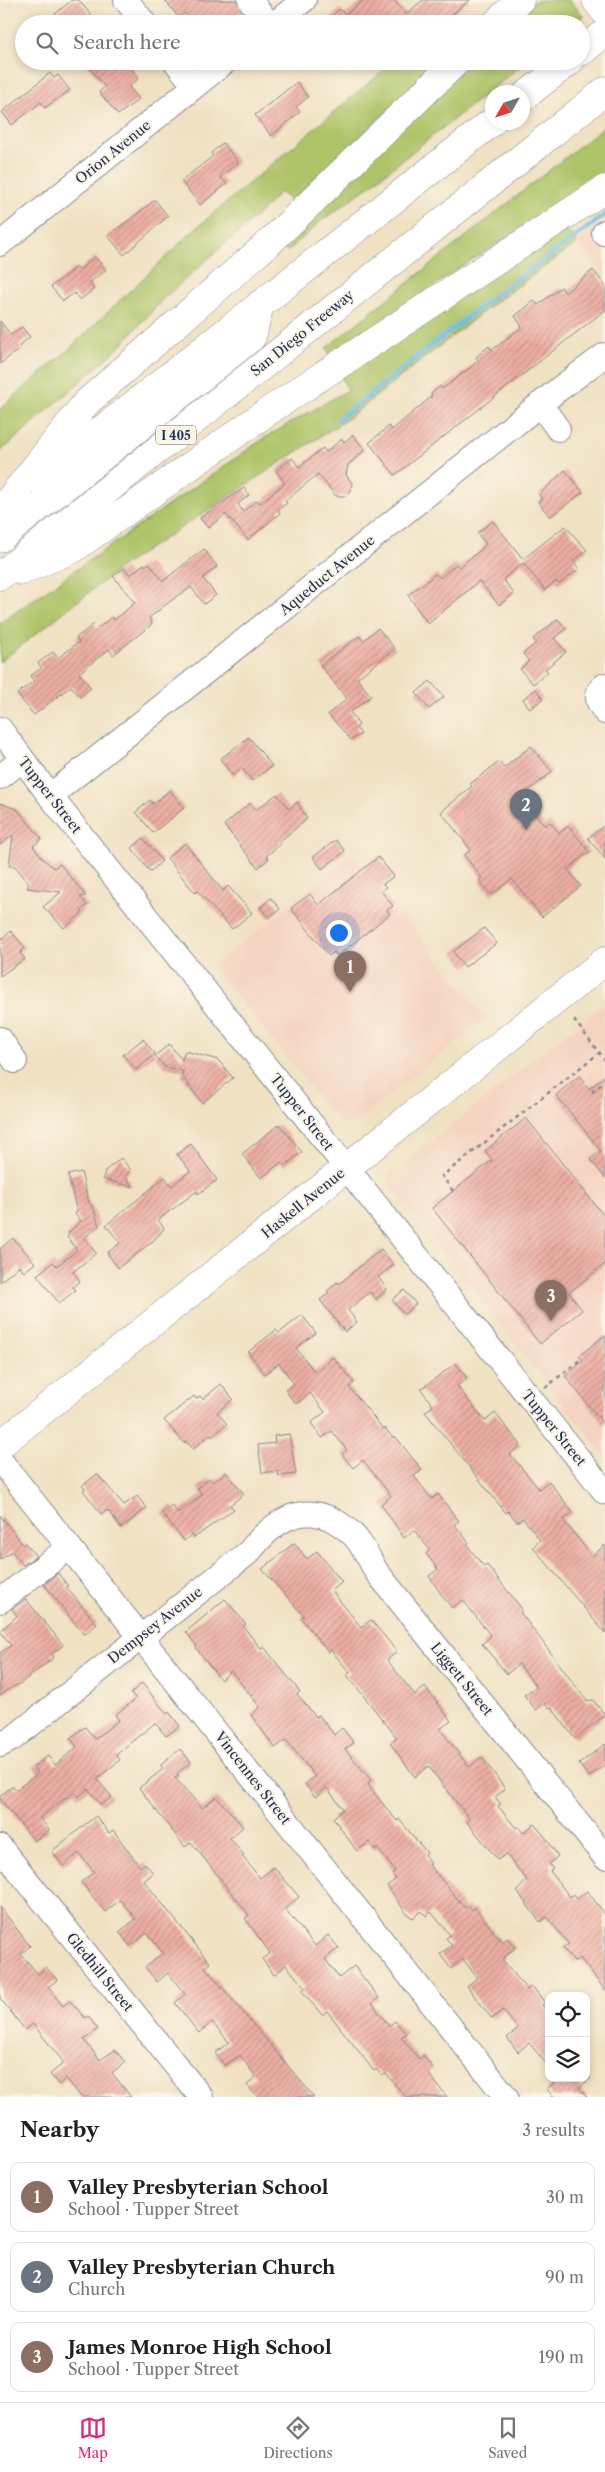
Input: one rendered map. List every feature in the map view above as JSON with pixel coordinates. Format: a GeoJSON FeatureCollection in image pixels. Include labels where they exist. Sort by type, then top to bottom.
{"type":"FeatureCollection","features":[{"type":"Feature","properties":{"kind":"main road"},"geometry":{"type":"LineString","coordinates":[[504,15],[520,0]]}},
{"type":"Feature","properties":{"kind":"main road"},"geometry":{"type":"LineString","coordinates":[[596,0],[605,12]]}},
{"type":"Feature","properties":{"kind":"main road"},"geometry":{"type":"LineString","coordinates":[[590,45],[605,33]]}},
{"type":"Feature","properties":{"kind":"main road"},"geometry":{"type":"LineString","coordinates":[[1,510],[86,404],[272,240],[448,70]]}},
{"type":"Feature","properties":{"kind":"main road"},"geometry":{"type":"LineString","coordinates":[[530,92],[558,70]]}},
{"type":"Feature","properties":{"kind":"main road","name":"San Diego Freeway"},"geometry":{"type":"LineString","coordinates":[[0,576],[605,91]]}},
{"type":"Feature","properties":{"kind":"main road"},"geometry":{"type":"LineString","coordinates":[[1,510],[485,127]]}},
{"type":"Feature","properties":{"kind":"main road"},"geometry":{"type":"LineString","coordinates":[[0,580],[73,549],[267,412],[605,189]]}},
{"type":"Feature","properties":{"kind":"main road"},"geometry":{"type":"LineString","coordinates":[[0,553],[324,295],[352,294]]}},
{"type":"Feature","properties":{"kind":"main road"},"geometry":{"type":"LineString","coordinates":[[0,538],[252,337],[260,304]]}},
{"type":"Feature","properties":{"kind":"main road","name":"Haskell Avenue"},"geometry":{"type":"LineString","coordinates":[[0,1445],[605,961]]}},
{"type":"Feature","properties":{"kind":"street"},"geometry":{"type":"LineString","coordinates":[[126,0],[138,15]]}},
{"type":"Feature","properties":{"kind":"street"},"geometry":{"type":"LineString","coordinates":[[250,0],[261,15]]}},
{"type":"Feature","properties":{"kind":"street"},"geometry":{"type":"LineString","coordinates":[[285,15],[304,0]]}},
{"type":"Feature","properties":{"kind":"street"},"geometry":{"type":"LineString","coordinates":[[182,70],[195,86]]}},
{"type":"Feature","properties":{"kind":"street","name":"Orion Avenue"},"geometry":{"type":"LineString","coordinates":[[0,244],[215,70]]}},
{"type":"Feature","properties":{"kind":"street","name":"Aqueduct Avenue"},"geometry":{"type":"LineString","coordinates":[[50,796],[540,404],[605,355]]}},
{"type":"Feature","properties":{"kind":"street"},"geometry":{"type":"LineString","coordinates":[[540,404],[558,429]]}},
{"type":"Feature","properties":{"kind":"street"},"geometry":{"type":"LineString","coordinates":[[605,685],[600,688],[597,696],[598,703],[605,712]]}},
{"type":"Feature","properties":{"kind":"street","name":"Tupper Street"},"geometry":{"type":"LineString","coordinates":[[0,730],[50,796],[605,1492]]}},
{"type":"Feature","properties":{"kind":"street"},"geometry":{"type":"LineString","coordinates":[[0,777],[22,760]]}},
{"type":"Feature","properties":{"kind":"street"},"geometry":{"type":"LineString","coordinates":[[0,1039],[15,1061]]}},
{"type":"Feature","properties":{"kind":"street","name":"Vincennes Street"},"geometry":{"type":"LineString","coordinates":[[0,1460],[506,2097]]}},
{"type":"Feature","properties":{"kind":"street","name":"Dempsey Avenue"},"geometry":{"type":"LineString","coordinates":[[0,1745],[12,1739],[248,1552],[260,1538],[275,1526],[298,1514],[311,1512]]}},
{"type":"Feature","properties":{"kind":"street","name":"Liggett Street"},"geometry":{"type":"LineString","coordinates":[[311,1512],[342,1526],[356,1538],[376,1571],[605,1857]]}},
{"type":"Feature","properties":{"kind":"street"},"geometry":{"type":"LineString","coordinates":[[0,1601],[68,1548]]}},
{"type":"Feature","properties":{"kind":"street","name":"Gledhill Street"},"geometry":{"type":"LineString","coordinates":[[0,1847],[201,2097]]}},
{"type":"Feature","properties":{"kind":"path"},"geometry":{"type":"LineString","coordinates":[[574,1020],[605,1060]]}},
{"type":"Feature","properties":{"kind":"path"},"geometry":{"type":"LineString","coordinates":[[453,1191],[442,1176],[599,1052]]}},
{"type":"Feature","properties":{"kind":"path"},"geometry":{"type":"LineString","coordinates":[[592,1092],[605,1081]]}},
{"type":"Feature","properties":{"kind":"path"},"geometry":{"type":"LineString","coordinates":[[544,1389],[581,1359]]}},
{"type":"Feature","properties":{"kind":"shaded area"},"geometry":{"type":"Polygon","coordinates":[[[605,222],[605,278],[577,243],[605,222]]]}},
{"type":"Feature","properties":{"kind":"shaded area"},"geometry":{"type":"Polygon","coordinates":[[[353,855],[486,1018],[356,1122],[346,1125],[336,1119],[213,966],[353,855]]]}},
{"type":"Feature","properties":{"kind":"shaded area"},"geometry":{"type":"Polygon","coordinates":[[[605,1003],[605,1456],[390,1186],[388,1179],[391,1173],[605,1003]]]}},
{"type":"Feature","properties":{"kind":"green space"},"geometry":{"type":"Polygon","coordinates":[[[536,0],[570,0],[582,15],[520,15],[536,0]]]}},
{"type":"Feature","properties":{"kind":"green space"},"geometry":{"type":"Polygon","coordinates":[[[384,70],[431,70],[291,201],[280,192],[260,213],[165,297],[115,351],[0,452],[0,409],[66,352],[195,229],[384,70]]]}},
{"type":"Feature","properties":{"kind":"green space"},"geometry":{"type":"Polygon","coordinates":[[[461,70],[516,70],[497,85],[485,85],[485,94],[368,187],[320,222],[288,251],[276,244],[461,70]]]}},
{"type":"Feature","properties":{"kind":"green space"},"geometry":{"type":"Polygon","coordinates":[[[605,126],[605,176],[459,268],[332,359],[326,348],[605,126]]]}},
{"type":"Feature","properties":{"kind":"green space"},"geometry":{"type":"Polygon","coordinates":[[[565,227],[577,243],[493,304],[347,419],[124,565],[0,662],[0,623],[266,437],[348,390],[341,377],[565,227]]]}},
{"type":"Feature","properties":{"kind":"building"},"geometry":{"type":"Polygon","coordinates":[[[72,0],[79,0],[91,15],[54,15],[72,0]]]}},
{"type":"Feature","properties":{"kind":"building"},"geometry":{"type":"Polygon","coordinates":[[[165,0],[237,0],[244,14],[186,15],[185,13],[177,15],[165,0]]]}},
{"type":"Feature","properties":{"kind":"building"},"geometry":{"type":"Polygon","coordinates":[[[364,0],[394,0],[406,14],[423,0],[470,0],[451,15],[345,15],[364,0]]]}},
{"type":"Feature","properties":{"kind":"building"},"geometry":{"type":"Polygon","coordinates":[[[340,9],[345,15],[333,15],[340,9]]]}},
{"type":"Feature","properties":{"kind":"building"},"geometry":{"type":"Polygon","coordinates":[[[91,70],[133,70],[139,78],[129,87],[139,99],[118,115],[99,92],[105,87],[91,70]]]}},
{"type":"Feature","properties":{"kind":"building"},"geometry":{"type":"Polygon","coordinates":[[[50,73],[54,78],[58,75],[70,90],[45,108],[41,102],[12,125],[2,112],[50,73]]]}},
{"type":"Feature","properties":{"kind":"building"},"geometry":{"type":"Polygon","coordinates":[[[297,82],[308,97],[296,107],[300,112],[271,136],[255,115],[297,82]]]}},
{"type":"Feature","properties":{"kind":"building"},"geometry":{"type":"Polygon","coordinates":[[[223,143],[238,162],[220,177],[227,184],[200,205],[181,181],[213,156],[211,153],[223,143]]]}},
{"type":"Feature","properties":{"kind":"building"},"geometry":{"type":"Polygon","coordinates":[[[155,200],[168,216],[124,255],[108,236],[155,200]]]}},
{"type":"Feature","properties":{"kind":"building"},"geometry":{"type":"Polygon","coordinates":[[[95,257],[106,270],[89,283],[94,289],[80,300],[74,293],[63,301],[51,287],[76,267],[79,270],[95,257]]]}},
{"type":"Feature","properties":{"kind":"building"},"geometry":{"type":"Polygon","coordinates":[[[593,270],[605,285],[605,310],[395,475],[369,443],[389,426],[392,430],[432,396],[431,394],[440,386],[442,389],[472,366],[478,360],[476,357],[489,346],[492,350],[522,327],[515,316],[534,301],[538,305],[561,287],[565,293],[593,270]]]}},
{"type":"Feature","properties":{"kind":"building"},"geometry":{"type":"Polygon","coordinates":[[[0,321],[11,335],[22,327],[30,337],[19,346],[21,348],[0,364],[0,321]]]}},
{"type":"Feature","properties":{"kind":"building"},"geometry":{"type":"Polygon","coordinates":[[[353,435],[365,450],[348,465],[346,475],[352,483],[351,491],[346,496],[336,496],[318,474],[285,501],[287,503],[278,510],[280,513],[248,540],[226,514],[208,528],[200,518],[244,488],[249,495],[238,504],[243,512],[257,500],[260,503],[285,483],[276,471],[292,458],[299,467],[323,448],[326,452],[342,439],[344,442],[353,435]]]}},
{"type":"Feature","properties":{"kind":"building"},"geometry":{"type":"Polygon","coordinates":[[[565,470],[583,492],[550,517],[538,502],[542,499],[539,495],[565,470]]]}},
{"type":"Feature","properties":{"kind":"building"},"geometry":{"type":"Polygon","coordinates":[[[493,521],[523,559],[565,526],[587,550],[573,561],[579,569],[559,584],[556,581],[545,590],[523,563],[503,579],[514,594],[499,605],[479,581],[428,624],[408,595],[436,574],[440,578],[456,564],[459,567],[483,548],[486,544],[477,533],[493,521]]]}},
{"type":"Feature","properties":{"kind":"building"},"geometry":{"type":"Polygon","coordinates":[[[204,549],[217,566],[203,578],[216,595],[204,604],[191,587],[181,593],[149,618],[152,623],[151,625],[113,655],[109,649],[79,673],[91,688],[80,697],[71,686],[34,715],[17,694],[34,681],[30,676],[42,668],[38,663],[53,652],[58,658],[79,642],[76,638],[94,624],[98,628],[112,617],[114,620],[135,603],[113,576],[124,568],[130,575],[144,564],[145,566],[149,563],[163,581],[204,549]]]}},
{"type":"Feature","properties":{"kind":"building"},"geometry":{"type":"Polygon","coordinates":[[[558,619],[566,629],[554,638],[566,652],[545,669],[548,672],[533,684],[520,669],[529,661],[523,654],[536,643],[533,639],[558,619]]]}},
{"type":"Feature","properties":{"kind":"building"},"geometry":{"type":"Polygon","coordinates":[[[378,628],[395,649],[357,678],[371,696],[350,712],[359,725],[356,728],[361,734],[351,740],[328,714],[347,699],[320,665],[359,636],[363,641],[378,628]]]}},
{"type":"Feature","properties":{"kind":"building"},"geometry":{"type":"Polygon","coordinates":[[[430,681],[444,697],[429,709],[416,693],[430,681]]]}},
{"type":"Feature","properties":{"kind":"building"},"geometry":{"type":"Polygon","coordinates":[[[536,689],[543,699],[530,709],[523,699],[536,689]]]}},
{"type":"Feature","properties":{"kind":"building"},"geometry":{"type":"Polygon","coordinates":[[[249,737],[272,766],[252,781],[242,768],[233,776],[220,759],[249,737]]]}},
{"type":"Feature","properties":{"kind":"building"},"geometry":{"type":"Polygon","coordinates":[[[531,746],[552,772],[524,794],[527,798],[524,800],[545,826],[550,822],[559,833],[569,826],[589,852],[567,869],[581,886],[542,917],[512,879],[491,895],[479,880],[482,878],[464,855],[471,850],[441,812],[472,786],[470,784],[499,762],[504,768],[531,746]]]}},
{"type":"Feature","properties":{"kind":"building"},"geometry":{"type":"Polygon","coordinates":[[[170,790],[184,808],[153,833],[136,812],[150,800],[153,804],[170,790]]]}},
{"type":"Feature","properties":{"kind":"building"},"geometry":{"type":"Polygon","coordinates":[[[277,794],[289,809],[297,802],[307,819],[279,842],[281,844],[266,856],[269,859],[258,868],[224,825],[250,803],[256,810],[277,794]]]}},
{"type":"Feature","properties":{"kind":"building"},"geometry":{"type":"Polygon","coordinates":[[[0,803],[17,809],[42,839],[33,846],[43,859],[54,868],[60,864],[86,896],[80,897],[87,905],[81,910],[83,912],[64,928],[43,907],[61,892],[27,888],[29,883],[15,866],[9,866],[13,835],[0,845],[0,803]]]}},
{"type":"Feature","properties":{"kind":"building"},"geometry":{"type":"Polygon","coordinates":[[[605,825],[605,859],[588,838],[605,825]]]}},
{"type":"Feature","properties":{"kind":"building"},"geometry":{"type":"Polygon","coordinates":[[[143,838],[162,861],[150,872],[132,848],[143,838]]]}},
{"type":"Feature","properties":{"kind":"building"},"geometry":{"type":"Polygon","coordinates":[[[336,840],[345,851],[322,869],[313,857],[336,840]]]}},
{"type":"Feature","properties":{"kind":"building"},"geometry":{"type":"Polygon","coordinates":[[[185,843],[223,891],[228,886],[252,913],[232,929],[197,891],[195,893],[167,858],[185,843]]]}},
{"type":"Feature","properties":{"kind":"building"},"geometry":{"type":"Polygon","coordinates":[[[378,857],[394,876],[383,884],[386,887],[381,891],[393,906],[387,910],[390,914],[337,956],[334,952],[329,956],[291,908],[310,894],[318,905],[378,857]]]}},
{"type":"Feature","properties":{"kind":"building"},"geometry":{"type":"Polygon","coordinates":[[[271,898],[280,909],[269,918],[260,907],[271,898]]]}},
{"type":"Feature","properties":{"kind":"building"},"geometry":{"type":"Polygon","coordinates":[[[484,928],[497,943],[465,967],[453,952],[484,928]]]}},
{"type":"Feature","properties":{"kind":"building"},"geometry":{"type":"Polygon","coordinates":[[[11,931],[25,948],[20,953],[25,959],[0,976],[0,940],[11,931]]]}},
{"type":"Feature","properties":{"kind":"building"},"geometry":{"type":"Polygon","coordinates":[[[143,1039],[155,1054],[136,1070],[123,1055],[143,1039]]]}},
{"type":"Feature","properties":{"kind":"building"},"geometry":{"type":"Polygon","coordinates":[[[169,1044],[182,1060],[185,1051],[218,1060],[233,1078],[202,1103],[182,1076],[183,1071],[165,1067],[155,1056],[169,1044]]]}},
{"type":"Feature","properties":{"kind":"building"},"geometry":{"type":"Polygon","coordinates":[[[580,1075],[589,1089],[605,1076],[605,1178],[590,1159],[601,1151],[556,1095],[580,1075]]]}},
{"type":"Feature","properties":{"kind":"building"},"geometry":{"type":"Polygon","coordinates":[[[526,1118],[605,1217],[605,1264],[569,1293],[582,1310],[540,1344],[432,1208],[492,1160],[485,1151],[526,1118]]]}},
{"type":"Feature","properties":{"kind":"building"},"geometry":{"type":"Polygon","coordinates":[[[279,1124],[302,1152],[284,1166],[281,1162],[261,1178],[242,1154],[279,1124]]]}},
{"type":"Feature","properties":{"kind":"building"},"geometry":{"type":"Polygon","coordinates":[[[191,1144],[217,1180],[198,1194],[197,1191],[158,1220],[164,1228],[163,1230],[153,1241],[118,1268],[107,1253],[120,1243],[106,1225],[165,1177],[171,1186],[190,1171],[177,1154],[191,1144]]]}},
{"type":"Feature","properties":{"kind":"building"},"geometry":{"type":"Polygon","coordinates":[[[121,1158],[131,1170],[125,1176],[133,1187],[103,1179],[105,1171],[121,1158]]]}},
{"type":"Feature","properties":{"kind":"building"},"geometry":{"type":"Polygon","coordinates":[[[81,1172],[89,1203],[94,1209],[99,1226],[84,1238],[96,1253],[73,1272],[80,1281],[73,1287],[76,1290],[59,1303],[37,1275],[53,1262],[57,1266],[77,1250],[67,1237],[68,1233],[81,1221],[75,1214],[77,1212],[68,1175],[81,1172]]]}},
{"type":"Feature","properties":{"kind":"building"},"geometry":{"type":"Polygon","coordinates":[[[13,1238],[35,1263],[24,1272],[19,1266],[0,1282],[0,1249],[13,1238]]]}},
{"type":"Feature","properties":{"kind":"building"},"geometry":{"type":"Polygon","coordinates":[[[381,1249],[394,1265],[378,1277],[387,1289],[376,1299],[370,1292],[348,1310],[357,1322],[345,1332],[320,1300],[329,1293],[327,1291],[337,1282],[339,1284],[381,1249]]]}},
{"type":"Feature","properties":{"kind":"building"},"geometry":{"type":"Polygon","coordinates":[[[404,1290],[416,1304],[404,1314],[392,1300],[404,1290]]]}},
{"type":"Feature","properties":{"kind":"building"},"geometry":{"type":"Polygon","coordinates":[[[302,1315],[316,1333],[296,1348],[315,1372],[333,1357],[354,1383],[349,1387],[383,1429],[385,1428],[393,1438],[395,1436],[422,1470],[414,1476],[432,1499],[438,1494],[459,1521],[454,1524],[469,1543],[467,1545],[484,1567],[487,1565],[522,1609],[520,1612],[587,1701],[593,1700],[605,1715],[575,1739],[551,1707],[549,1708],[545,1703],[536,1710],[524,1695],[537,1687],[519,1664],[507,1674],[482,1644],[491,1636],[463,1600],[452,1608],[441,1594],[429,1576],[438,1569],[426,1554],[430,1550],[414,1530],[404,1538],[381,1504],[391,1496],[363,1460],[353,1468],[342,1454],[347,1450],[332,1431],[322,1438],[311,1423],[325,1412],[310,1393],[296,1404],[285,1390],[294,1384],[279,1363],[265,1374],[248,1352],[276,1330],[279,1333],[302,1315]]]}},
{"type":"Feature","properties":{"kind":"building"},"geometry":{"type":"Polygon","coordinates":[[[605,1335],[605,1426],[565,1376],[583,1361],[579,1356],[605,1335]]]}},
{"type":"Feature","properties":{"kind":"building"},"geometry":{"type":"Polygon","coordinates":[[[456,1363],[467,1378],[457,1386],[485,1421],[495,1413],[521,1445],[510,1454],[539,1489],[549,1481],[573,1513],[563,1520],[592,1556],[605,1545],[605,1633],[533,1547],[540,1540],[523,1518],[517,1522],[508,1511],[506,1513],[425,1412],[433,1406],[421,1389],[456,1363]]]}},
{"type":"Feature","properties":{"kind":"building"},"geometry":{"type":"Polygon","coordinates":[[[221,1384],[233,1399],[217,1412],[227,1424],[212,1437],[210,1434],[193,1449],[186,1441],[184,1443],[164,1420],[194,1396],[196,1399],[200,1396],[203,1399],[221,1384]]]}},
{"type":"Feature","properties":{"kind":"building"},"geometry":{"type":"Polygon","coordinates":[[[289,1434],[296,1474],[279,1476],[278,1471],[262,1473],[258,1445],[275,1443],[274,1436],[289,1434]]]}},
{"type":"Feature","properties":{"kind":"building"},"geometry":{"type":"Polygon","coordinates":[[[226,1472],[244,1494],[230,1505],[234,1509],[194,1538],[191,1535],[184,1541],[162,1513],[172,1505],[177,1512],[181,1511],[202,1495],[198,1488],[209,1478],[213,1482],[226,1472]]]}},
{"type":"Feature","properties":{"kind":"building"},"geometry":{"type":"Polygon","coordinates":[[[97,1474],[124,1505],[137,1496],[147,1508],[121,1528],[108,1510],[101,1514],[83,1490],[85,1489],[82,1486],[97,1474]]]}},
{"type":"Feature","properties":{"kind":"building"},"geometry":{"type":"Polygon","coordinates":[[[0,1515],[23,1545],[25,1543],[36,1556],[23,1565],[12,1551],[0,1560],[0,1515]]]}},
{"type":"Feature","properties":{"kind":"building"},"geometry":{"type":"Polygon","coordinates":[[[294,1543],[307,1559],[317,1551],[342,1582],[332,1591],[361,1627],[371,1620],[386,1638],[397,1652],[387,1660],[415,1695],[425,1687],[437,1702],[451,1721],[440,1729],[469,1767],[481,1757],[493,1772],[505,1789],[495,1797],[501,1804],[498,1806],[516,1828],[518,1826],[523,1833],[534,1824],[546,1838],[558,1856],[549,1864],[553,1869],[550,1871],[570,1897],[574,1894],[577,1899],[587,1891],[605,1914],[605,1990],[580,1958],[574,1962],[563,1948],[569,1944],[547,1917],[540,1922],[517,1891],[527,1880],[506,1854],[498,1860],[467,1822],[469,1818],[428,1766],[415,1777],[390,1743],[397,1738],[347,1675],[350,1673],[331,1650],[328,1652],[301,1618],[304,1616],[262,1569],[294,1543]]]}},
{"type":"Feature","properties":{"kind":"building"},"geometry":{"type":"Polygon","coordinates":[[[58,1573],[68,1586],[66,1587],[97,1624],[84,1635],[44,1584],[58,1573]]]}},
{"type":"Feature","properties":{"kind":"building"},"geometry":{"type":"Polygon","coordinates":[[[26,1599],[63,1645],[52,1654],[54,1657],[20,1684],[0,1696],[0,1653],[11,1645],[0,1631],[17,1616],[12,1609],[26,1599]]]}},
{"type":"Feature","properties":{"kind":"building"},"geometry":{"type":"Polygon","coordinates":[[[225,1599],[246,1624],[243,1626],[261,1649],[264,1647],[300,1692],[297,1694],[316,1717],[319,1715],[334,1735],[342,1728],[354,1743],[345,1749],[371,1780],[368,1782],[370,1788],[427,1853],[425,1855],[431,1864],[429,1865],[465,1908],[468,1905],[472,1910],[475,1908],[502,1942],[507,1938],[515,1948],[502,1959],[527,1990],[532,1986],[545,2003],[542,2005],[545,2008],[545,2062],[529,2043],[518,2052],[507,2038],[518,2029],[503,2010],[492,2019],[467,1986],[477,1978],[463,1959],[451,1969],[440,1954],[452,1945],[446,1938],[450,1935],[431,1912],[426,1916],[421,1911],[413,1918],[407,1914],[387,1886],[396,1879],[392,1874],[395,1871],[377,1848],[375,1850],[369,1842],[357,1851],[333,1818],[343,1809],[327,1788],[315,1797],[305,1784],[315,1776],[286,1740],[275,1748],[251,1715],[260,1707],[231,1671],[221,1680],[186,1632],[225,1599]]]}},
{"type":"Feature","properties":{"kind":"building"},"geometry":{"type":"Polygon","coordinates":[[[142,1683],[167,1714],[169,1712],[180,1726],[166,1736],[155,1723],[116,1755],[120,1760],[97,1779],[112,1797],[101,1805],[88,1789],[78,1797],[75,1792],[66,1797],[40,1818],[49,1830],[34,1841],[0,1799],[0,1796],[13,1786],[16,1790],[38,1773],[33,1767],[48,1756],[55,1765],[77,1747],[70,1738],[85,1727],[95,1739],[119,1720],[115,1715],[136,1699],[131,1693],[142,1683]]]}},
{"type":"Feature","properties":{"kind":"building"},"geometry":{"type":"Polygon","coordinates":[[[605,1744],[605,1765],[589,1777],[579,1764],[605,1744]]]}},
{"type":"Feature","properties":{"kind":"building"},"geometry":{"type":"Polygon","coordinates":[[[180,1749],[191,1762],[177,1773],[179,1776],[175,1778],[202,1808],[216,1797],[233,1815],[243,1827],[230,1838],[244,1855],[242,1856],[260,1878],[274,1867],[299,1897],[285,1909],[315,1946],[328,1935],[339,1948],[325,1959],[339,1978],[354,1966],[379,1998],[372,2003],[389,2026],[395,2021],[406,2034],[401,2037],[419,2059],[423,2055],[433,2068],[428,2073],[447,2097],[406,2097],[386,2074],[382,2076],[376,2069],[374,2071],[327,2011],[322,2015],[302,1991],[305,1988],[286,1965],[274,1975],[262,1959],[270,1953],[245,1918],[249,1915],[191,1842],[185,1847],[139,1788],[163,1769],[161,1765],[180,1749]]]}},
{"type":"Feature","properties":{"kind":"building"},"geometry":{"type":"Polygon","coordinates":[[[96,1816],[109,1833],[113,1830],[140,1867],[145,1863],[153,1873],[144,1881],[210,1963],[205,1967],[314,2097],[257,2097],[247,2085],[256,2077],[240,2055],[225,2066],[215,2053],[229,2042],[212,2022],[199,2033],[175,2003],[185,1994],[168,1973],[157,1982],[145,1967],[163,1953],[147,1933],[130,1946],[119,1932],[136,1919],[120,1900],[105,1912],[81,1882],[94,1872],[79,1853],[63,1866],[52,1851],[96,1816]]]}},
{"type":"Feature","properties":{"kind":"building"},"geometry":{"type":"Polygon","coordinates":[[[0,1907],[30,1946],[21,1954],[38,1974],[46,1967],[57,1980],[48,1987],[63,2006],[70,2001],[85,2018],[88,2016],[98,2029],[84,2040],[100,2060],[115,2050],[125,2062],[112,2073],[131,2097],[81,2097],[66,2078],[59,2085],[50,2074],[64,2063],[33,2024],[25,2030],[0,1998],[0,1907]]]}},
{"type":"Feature","properties":{"kind":"building"},"geometry":{"type":"Polygon","coordinates":[[[555,2082],[586,2082],[579,2088],[587,2097],[553,2097],[547,2089],[555,2082]]]}},
{"type":"Feature","properties":{"kind":"waterway"},"geometry":{"type":"LineString","coordinates":[[338,420],[489,300],[605,215]]}},
{"type":"Feature","properties":{"kind":"place","name":"Valley Presbyterian Church"},"geometry":{"type":"Point","coordinates":[526,830]}},
{"type":"Feature","properties":{"kind":"place","name":"Valley Presbyterian School"},"geometry":{"type":"Point","coordinates":[350,992]}},
{"type":"Feature","properties":{"kind":"place","name":"James Monroe High School"},"geometry":{"type":"Point","coordinates":[551,1321]}}]}
